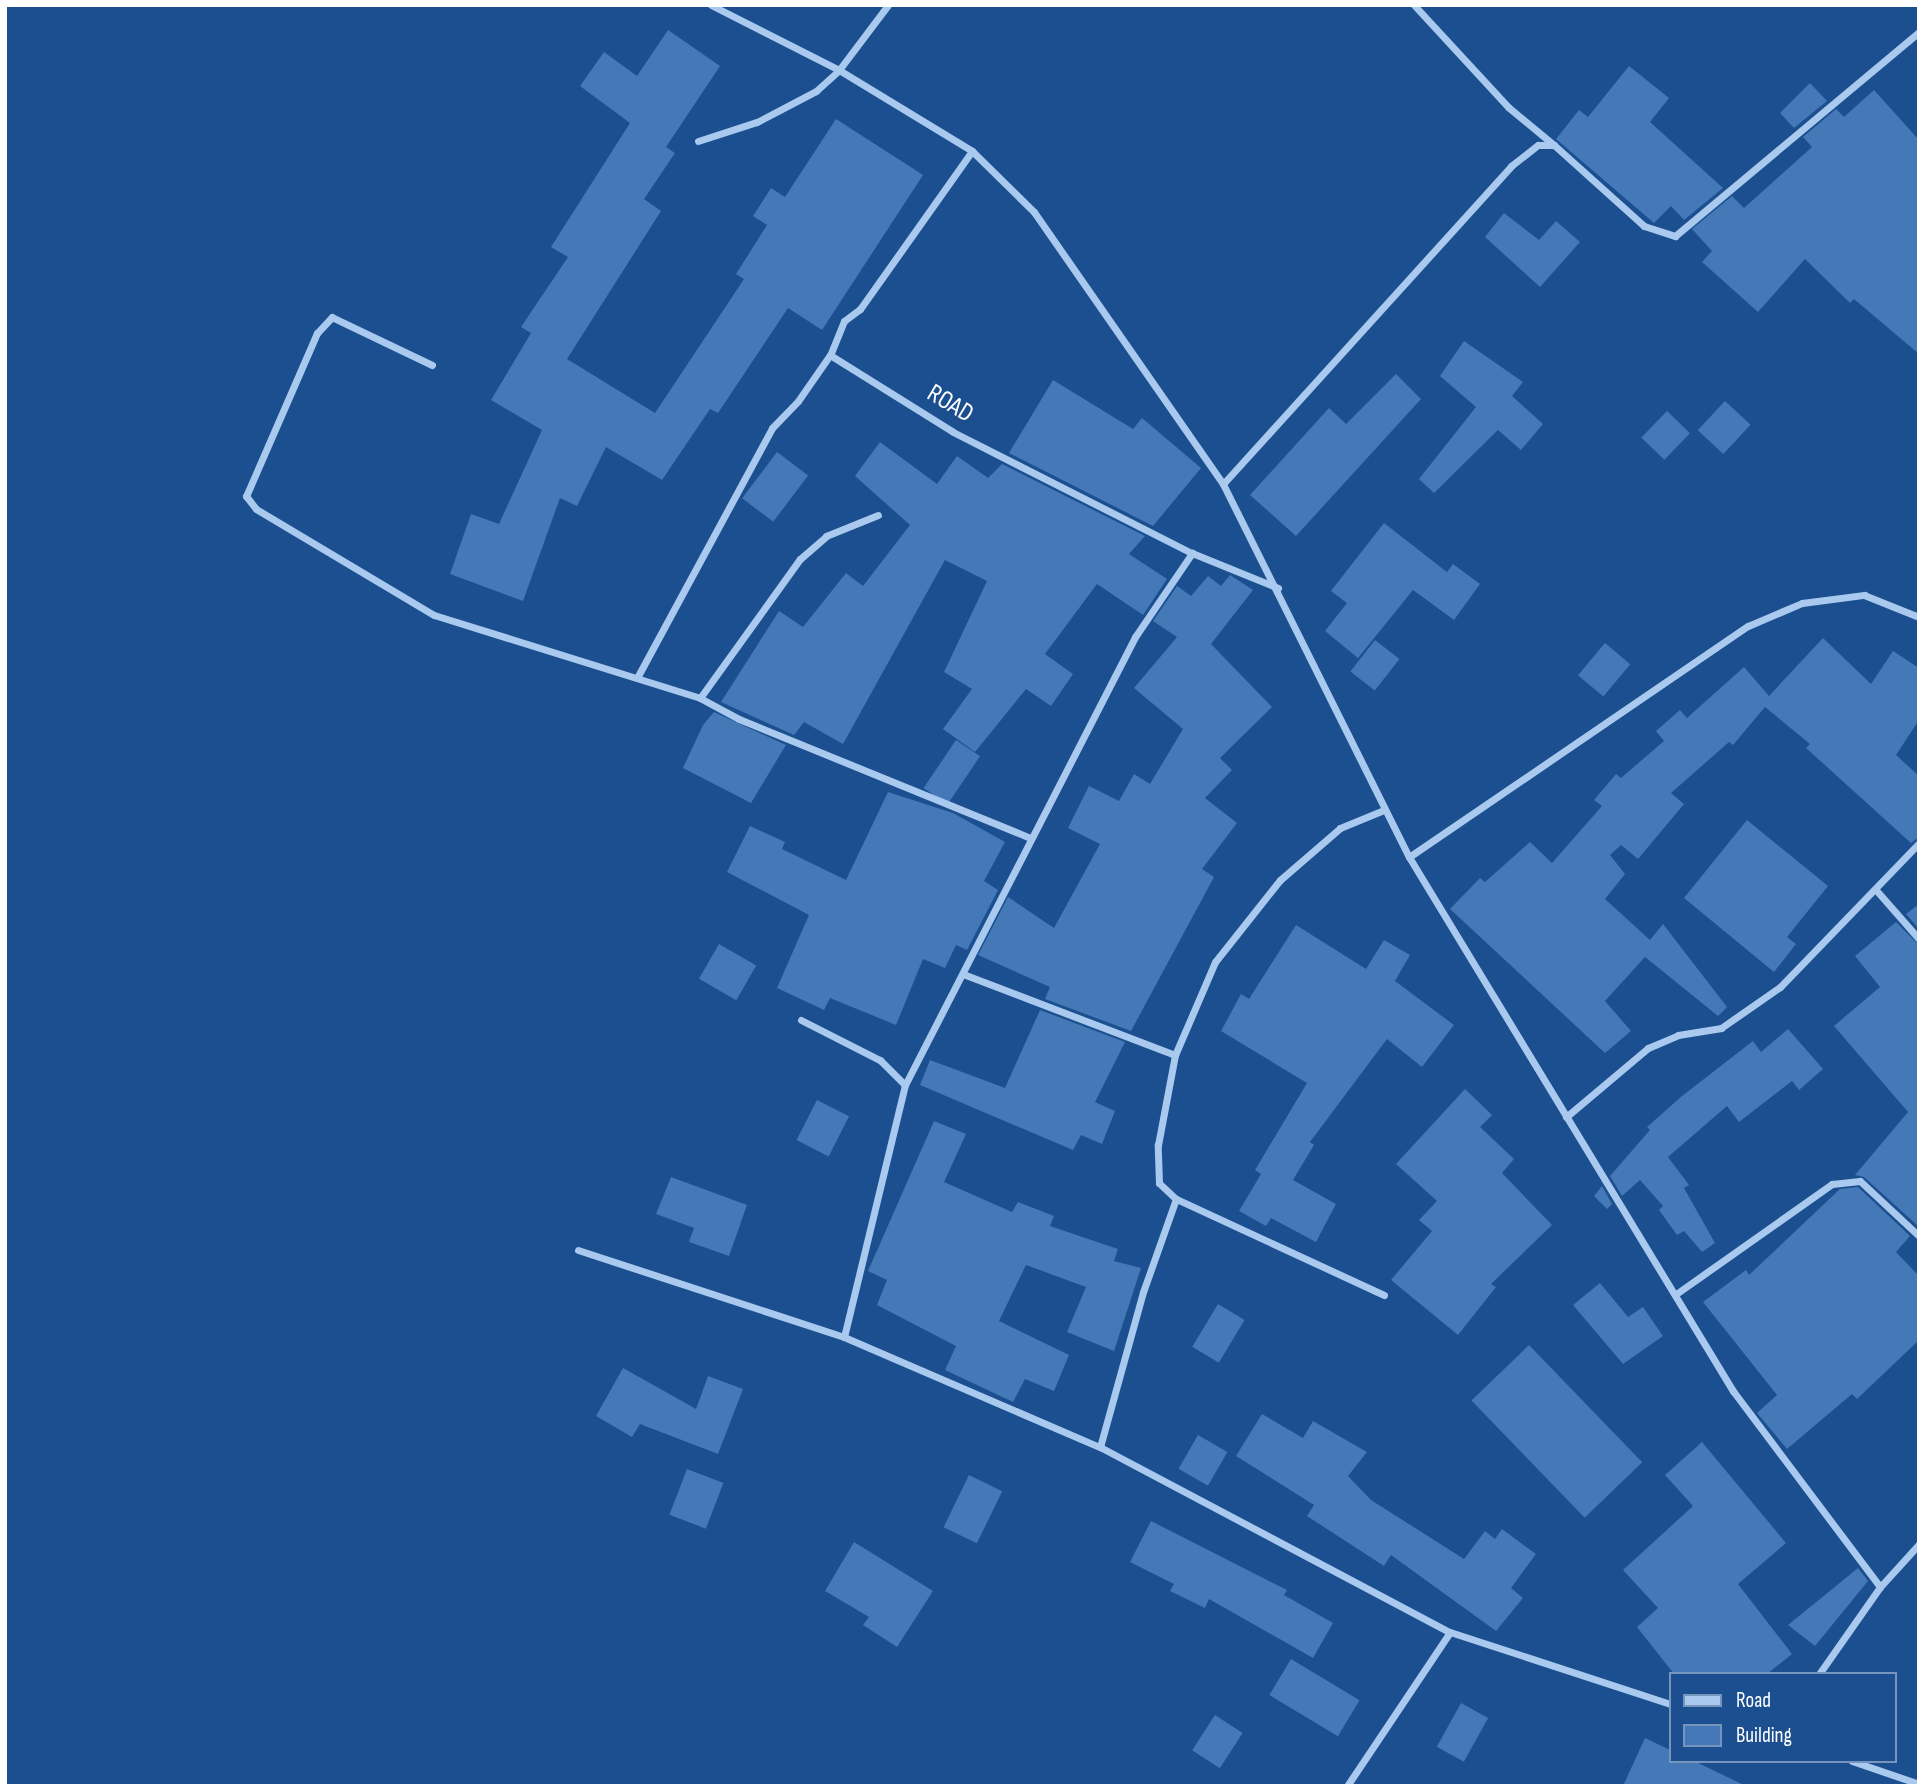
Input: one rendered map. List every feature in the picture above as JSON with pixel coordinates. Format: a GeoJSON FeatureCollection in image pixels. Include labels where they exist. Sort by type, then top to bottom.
{"type":"FeatureCollection","features":[{"type":"Feature","properties":{"kind":"street"},"geometry":{"type":"LineString","coordinates":[[711,5],[839,70],[972,151],[1034,212],[1223,484],[1278,589],[1409,857],[1733,1391],[1880,1587]]}},
{"type":"Feature","properties":{"kind":"street"},"geometry":{"type":"LineString","coordinates":[[698,141],[757,122],[816,91],[839,70],[888,5]]}},
{"type":"Feature","properties":{"kind":"street"},"geometry":{"type":"LineString","coordinates":[[1414,5],[1508,107],[1644,226],[1675,236],[1919,32]]}},
{"type":"Feature","properties":{"kind":"street"},"geometry":{"type":"LineString","coordinates":[[1223,484],[1511,166],[1538,145],[1554,145]]}},
{"type":"Feature","properties":{"kind":"street"},"geometry":{"type":"LineString","coordinates":[[638,676],[772,428],[798,401],[830,355],[844,321],[860,309],[972,151]]}},
{"type":"Feature","properties":{"kind":"street"},"geometry":{"type":"LineString","coordinates":[[432,365],[332,317],[317,333],[246,496],[256,509],[433,615],[617,673],[638,676],[700,698],[739,719],[1030,838]]}},
{"type":"Feature","properties":{"kind":"street","name":"ROAD"},"geometry":{"type":"LineString","coordinates":[[830,355],[953,432],[1192,553],[1278,589]]}},
{"type":"Feature","properties":{"kind":"street"},"geometry":{"type":"LineString","coordinates":[[700,698],[800,559],[826,536],[878,515]]}},
{"type":"Feature","properties":{"kind":"street"},"geometry":{"type":"LineString","coordinates":[[845,1337],[905,1084],[1135,637],[1192,553]]}},
{"type":"Feature","properties":{"kind":"street"},"geometry":{"type":"LineString","coordinates":[[1409,857],[1748,626],[1802,603],[1864,595],[1919,617]]}},
{"type":"Feature","properties":{"kind":"street"},"geometry":{"type":"LineString","coordinates":[[1384,810],[1340,828],[1280,880],[1215,962],[1175,1055],[1158,1144],[1159,1183],[1176,1199],[1384,1295]]}},
{"type":"Feature","properties":{"kind":"street"},"geometry":{"type":"LineString","coordinates":[[1566,1117],[1648,1048],[1678,1035],[1721,1028],[1780,987],[1919,843]]}},
{"type":"Feature","properties":{"kind":"street"},"geometry":{"type":"LineString","coordinates":[[1876,890],[1919,939]]}},
{"type":"Feature","properties":{"kind":"street"},"geometry":{"type":"LineString","coordinates":[[963,974],[1175,1055]]}},
{"type":"Feature","properties":{"kind":"street"},"geometry":{"type":"LineString","coordinates":[[801,1020],[880,1060],[905,1084]]}},
{"type":"Feature","properties":{"kind":"street"},"geometry":{"type":"LineString","coordinates":[[1676,1294],[1832,1184],[1860,1181],[1919,1236]]}},
{"type":"Feature","properties":{"kind":"street"},"geometry":{"type":"LineString","coordinates":[[1100,1447],[1143,1292],[1176,1199]]}},
{"type":"Feature","properties":{"kind":"street"},"geometry":{"type":"LineString","coordinates":[[578,1250],[845,1337],[1100,1447],[1450,1632],[1668,1703]]}},
{"type":"Feature","properties":{"kind":"street"},"geometry":{"type":"LineString","coordinates":[[1820,1672],[1880,1587],[1919,1544]]}},
{"type":"Feature","properties":{"kind":"street"},"geometry":{"type":"LineString","coordinates":[[1347,1786],[1450,1632]]}},
{"type":"Feature","properties":{"kind":"street"},"geometry":{"type":"LineString","coordinates":[[1859,1763],[1919,1784]]}},
{"type":"Feature","properties":{"kind":"building"},"geometry":{"type":"Polygon","coordinates":[[[668,30],[720,66],[666,147],[675,153],[644,199],[661,211],[567,359],[655,413],[744,279],[736,274],[767,225],[753,216],[771,188],[785,197],[836,119],[923,175],[822,330],[788,308],[718,413],[710,409],[662,480],[606,447],[577,506],[560,498],[523,601],[450,574],[471,514],[499,524],[542,430],[491,400],[531,333],[521,327],[568,257],[551,247],[630,123],[580,86],[604,52],[637,76],[668,30]]]}},
{"type":"Feature","properties":{"kind":"building"},"geometry":{"type":"Polygon","coordinates":[[[1629,66],[1669,98],[1650,122],[1723,188],[1684,220],[1671,206],[1654,223],[1556,139],[1579,110],[1588,117],[1629,66]]]}},
{"type":"Feature","properties":{"kind":"building"},"geometry":{"type":"Polygon","coordinates":[[[1810,83],[1827,101],[1794,128],[1780,113],[1810,83]]]}},
{"type":"Feature","properties":{"kind":"building"},"geometry":{"type":"Polygon","coordinates":[[[1874,90],[1919,140],[1919,354],[1854,299],[1850,303],[1805,259],[1758,312],[1702,262],[1712,251],[1692,229],[1732,196],[1744,208],[1812,147],[1803,137],[1836,109],[1844,117],[1874,90]]]}},
{"type":"Feature","properties":{"kind":"building"},"geometry":{"type":"Polygon","coordinates":[[[1504,213],[1539,240],[1556,221],[1580,242],[1540,287],[1485,237],[1504,213]]]}},
{"type":"Feature","properties":{"kind":"building"},"geometry":{"type":"Polygon","coordinates":[[[1464,341],[1523,382],[1512,396],[1543,424],[1521,450],[1498,430],[1434,493],[1419,479],[1476,407],[1440,376],[1464,341]]]}},
{"type":"Feature","properties":{"kind":"building"},"geometry":{"type":"Polygon","coordinates":[[[1396,374],[1421,399],[1296,536],[1250,495],[1329,408],[1346,424],[1396,374]]]}},
{"type":"Feature","properties":{"kind":"building"},"geometry":{"type":"Polygon","coordinates":[[[1053,380],[1133,429],[1142,418],[1201,468],[1153,526],[1009,453],[1053,380]]]}},
{"type":"Feature","properties":{"kind":"building"},"geometry":{"type":"Polygon","coordinates":[[[1725,401],[1751,425],[1723,454],[1698,430],[1725,401]]]}},
{"type":"Feature","properties":{"kind":"building"},"geometry":{"type":"Polygon","coordinates":[[[1667,411],[1690,433],[1664,460],[1641,438],[1667,411]]]}},
{"type":"Feature","properties":{"kind":"building"},"geometry":{"type":"Polygon","coordinates":[[[880,442],[937,484],[957,456],[988,478],[1002,464],[1145,536],[1129,554],[1167,579],[1143,615],[1097,584],[1045,654],[1073,674],[1051,706],[1026,689],[975,752],[943,729],[972,689],[944,672],[987,581],[945,560],[843,744],[804,722],[794,735],[721,702],[779,611],[803,627],[846,573],[863,586],[910,525],[855,476],[880,442]]]}},
{"type":"Feature","properties":{"kind":"building"},"geometry":{"type":"Polygon","coordinates":[[[777,452],[808,475],[773,522],[742,498],[777,452]]]}},
{"type":"Feature","properties":{"kind":"building"},"geometry":{"type":"Polygon","coordinates":[[[1384,523],[1447,572],[1453,564],[1480,584],[1454,620],[1413,590],[1358,658],[1325,631],[1347,603],[1331,591],[1384,523]]]}},
{"type":"Feature","properties":{"kind":"building"},"geometry":{"type":"Polygon","coordinates":[[[1230,575],[1253,590],[1211,644],[1272,707],[1220,758],[1232,770],[1205,798],[1237,823],[1202,869],[1214,877],[1131,1031],[1045,999],[1050,987],[978,955],[1008,897],[1054,928],[1100,844],[1068,828],[1089,786],[1119,801],[1134,774],[1150,784],[1183,729],[1134,688],[1177,637],[1153,621],[1177,586],[1191,596],[1208,576],[1221,586],[1230,575]]]}},
{"type":"Feature","properties":{"kind":"building"},"geometry":{"type":"Polygon","coordinates":[[[1823,638],[1871,684],[1893,651],[1919,668],[1919,720],[1896,755],[1919,776],[1919,837],[1911,843],[1806,748],[1810,744],[1765,707],[1733,745],[1729,742],[1671,793],[1684,804],[1638,859],[1621,845],[1610,855],[1625,874],[1605,899],[1650,940],[1663,924],[1727,1007],[1718,1016],[1645,957],[1605,1001],[1631,1031],[1605,1053],[1450,909],[1480,878],[1485,882],[1530,842],[1552,863],[1602,806],[1594,800],[1616,774],[1621,778],[1664,741],[1656,731],[1680,710],[1687,718],[1744,667],[1769,696],[1823,638]]]}},
{"type":"Feature","properties":{"kind":"building"},"geometry":{"type":"Polygon","coordinates":[[[1375,640],[1399,659],[1375,691],[1350,672],[1375,640]]]}},
{"type":"Feature","properties":{"kind":"building"},"geometry":{"type":"Polygon","coordinates":[[[1605,643],[1630,664],[1603,696],[1578,675],[1605,643]]]}},
{"type":"Feature","properties":{"kind":"building"},"geometry":{"type":"Polygon","coordinates":[[[714,712],[786,745],[751,803],[683,768],[703,725],[714,712]]]}},
{"type":"Feature","properties":{"kind":"building"},"geometry":{"type":"Polygon","coordinates":[[[956,740],[980,756],[948,804],[924,788],[956,740]]]}},
{"type":"Feature","properties":{"kind":"building"},"geometry":{"type":"Polygon","coordinates":[[[888,792],[953,813],[1005,842],[984,881],[998,890],[967,950],[956,945],[945,968],[923,959],[896,1025],[830,998],[824,1010],[777,988],[809,915],[727,872],[750,826],[785,842],[782,849],[846,880],[888,792]]]}},
{"type":"Feature","properties":{"kind":"building"},"geometry":{"type":"Polygon","coordinates":[[[1747,820],[1828,886],[1787,937],[1796,944],[1774,972],[1684,898],[1747,820]]]}},
{"type":"Feature","properties":{"kind":"building"},"geometry":{"type":"Polygon","coordinates":[[[1919,904],[1919,929],[1906,914],[1919,904]]]}},
{"type":"Feature","properties":{"kind":"building"},"geometry":{"type":"Polygon","coordinates":[[[1896,922],[1919,945],[1918,1226],[1864,1177],[1855,1175],[1908,1112],[1834,1026],[1880,987],[1855,956],[1896,922]]]}},
{"type":"Feature","properties":{"kind":"building"},"geometry":{"type":"Polygon","coordinates":[[[1296,925],[1366,969],[1384,940],[1410,955],[1395,981],[1454,1025],[1422,1067],[1387,1039],[1310,1142],[1314,1145],[1293,1180],[1336,1204],[1316,1242],[1271,1218],[1266,1226],[1239,1211],[1261,1174],[1255,1170],[1307,1083],[1221,1031],[1241,994],[1249,999],[1296,925]]]}},
{"type":"Feature","properties":{"kind":"building"},"geometry":{"type":"Polygon","coordinates":[[[719,944],[756,966],[736,1000],[699,979],[719,944]]]}},
{"type":"Feature","properties":{"kind":"building"},"geometry":{"type":"Polygon","coordinates":[[[1040,1010],[1125,1042],[1095,1102],[1115,1111],[1102,1144],[1081,1135],[1073,1150],[920,1085],[930,1060],[1005,1088],[1040,1010]]]}},
{"type":"Feature","properties":{"kind":"building"},"geometry":{"type":"Polygon","coordinates":[[[1788,1029],[1823,1069],[1799,1090],[1792,1081],[1739,1122],[1727,1106],[1668,1157],[1689,1185],[1684,1188],[1715,1243],[1702,1252],[1684,1231],[1677,1235],[1659,1210],[1663,1206],[1640,1180],[1622,1196],[1610,1176],[1650,1130],[1647,1127],[1682,1096],[1753,1041],[1761,1052],[1788,1029]]]}},
{"type":"Feature","properties":{"kind":"building"},"geometry":{"type":"Polygon","coordinates":[[[1465,1089],[1492,1115],[1480,1127],[1514,1159],[1502,1173],[1552,1225],[1491,1284],[1496,1287],[1458,1335],[1391,1280],[1432,1231],[1419,1220],[1437,1201],[1396,1164],[1465,1089]]]}},
{"type":"Feature","properties":{"kind":"building"},"geometry":{"type":"Polygon","coordinates":[[[817,1100],[849,1116],[829,1156],[797,1140],[817,1100]]]}},
{"type":"Feature","properties":{"kind":"building"},"geometry":{"type":"Polygon","coordinates":[[[934,1121],[966,1134],[944,1182],[1012,1212],[1018,1202],[1054,1216],[1050,1226],[1118,1249],[1114,1261],[1141,1268],[1114,1351],[1067,1332],[1086,1287],[1026,1265],[999,1321],[1069,1355],[1054,1391],[1025,1379],[1013,1402],[945,1370],[956,1346],[877,1305],[887,1280],[868,1271],[934,1121]]]}},
{"type":"Feature","properties":{"kind":"building"},"geometry":{"type":"Polygon","coordinates":[[[671,1177],[747,1205],[729,1256],[689,1242],[694,1228],[656,1214],[671,1177]]]}},
{"type":"Feature","properties":{"kind":"building"},"geometry":{"type":"Polygon","coordinates":[[[1602,1186],[1612,1204],[1607,1209],[1594,1196],[1602,1186]]]}},
{"type":"Feature","properties":{"kind":"building"},"geometry":{"type":"Polygon","coordinates":[[[1858,1187],[1910,1236],[1896,1252],[1919,1276],[1919,1340],[1857,1399],[1852,1394],[1787,1449],[1757,1413],[1777,1395],[1703,1302],[1746,1270],[1749,1275],[1840,1189],[1858,1187]]]}},
{"type":"Feature","properties":{"kind":"building"},"geometry":{"type":"Polygon","coordinates":[[[1600,1283],[1628,1317],[1643,1307],[1663,1336],[1623,1364],[1573,1305],[1600,1283]]]}},
{"type":"Feature","properties":{"kind":"building"},"geometry":{"type":"Polygon","coordinates":[[[1218,1304],[1245,1320],[1219,1363],[1192,1347],[1218,1304]]]}},
{"type":"Feature","properties":{"kind":"building"},"geometry":{"type":"Polygon","coordinates":[[[1529,1345],[1642,1462],[1585,1518],[1471,1401],[1529,1345]]]}},
{"type":"Feature","properties":{"kind":"building"},"geometry":{"type":"Polygon","coordinates":[[[623,1368],[696,1409],[708,1376],[743,1389],[718,1454],[640,1424],[632,1437],[596,1416],[623,1368]]]}},
{"type":"Feature","properties":{"kind":"building"},"geometry":{"type":"Polygon","coordinates":[[[1262,1414],[1303,1438],[1313,1421],[1367,1452],[1348,1476],[1371,1500],[1464,1559],[1485,1531],[1495,1539],[1502,1529],[1536,1554],[1511,1588],[1523,1598],[1496,1631],[1391,1555],[1384,1566],[1307,1516],[1314,1505],[1236,1456],[1262,1414]]]}},
{"type":"Feature","properties":{"kind":"building"},"geometry":{"type":"Polygon","coordinates":[[[1198,1435],[1227,1452],[1208,1486],[1178,1469],[1198,1435]]]}},
{"type":"Feature","properties":{"kind":"building"},"geometry":{"type":"Polygon","coordinates":[[[1702,1442],[1786,1543],[1738,1584],[1792,1654],[1770,1672],[1672,1672],[1637,1627],[1658,1608],[1623,1570],[1693,1506],[1665,1475],[1702,1442]]]}},
{"type":"Feature","properties":{"kind":"building"},"geometry":{"type":"Polygon","coordinates":[[[687,1469],[723,1483],[706,1529],[669,1515],[687,1469]]]}},
{"type":"Feature","properties":{"kind":"building"},"geometry":{"type":"Polygon","coordinates":[[[969,1475],[1002,1491],[977,1543],[944,1527],[969,1475]]]}},
{"type":"Feature","properties":{"kind":"building"},"geometry":{"type":"Polygon","coordinates":[[[1151,1521],[1287,1590],[1284,1595],[1333,1623],[1313,1658],[1209,1599],[1205,1608],[1170,1591],[1174,1584],[1130,1562],[1151,1521]]]}},
{"type":"Feature","properties":{"kind":"building"},"geometry":{"type":"Polygon","coordinates":[[[854,1542],[933,1591],[897,1647],[863,1625],[869,1617],[825,1591],[854,1542]]]}},
{"type":"Feature","properties":{"kind":"building"},"geometry":{"type":"Polygon","coordinates":[[[1858,1568],[1868,1581],[1815,1646],[1788,1625],[1858,1568]]]}},
{"type":"Feature","properties":{"kind":"building"},"geometry":{"type":"Polygon","coordinates":[[[1291,1659],[1360,1700],[1338,1736],[1269,1695],[1291,1659]]]}},
{"type":"Feature","properties":{"kind":"building"},"geometry":{"type":"Polygon","coordinates":[[[1461,1703],[1488,1718],[1464,1762],[1437,1747],[1461,1703]]]}},
{"type":"Feature","properties":{"kind":"building"},"geometry":{"type":"Polygon","coordinates":[[[1215,1715],[1243,1733],[1220,1768],[1192,1750],[1215,1715]]]}},
{"type":"Feature","properties":{"kind":"building"},"geometry":{"type":"Polygon","coordinates":[[[1645,1738],[1668,1749],[1668,1763],[1698,1763],[1746,1786],[1623,1786],[1645,1738]]]}}]}
